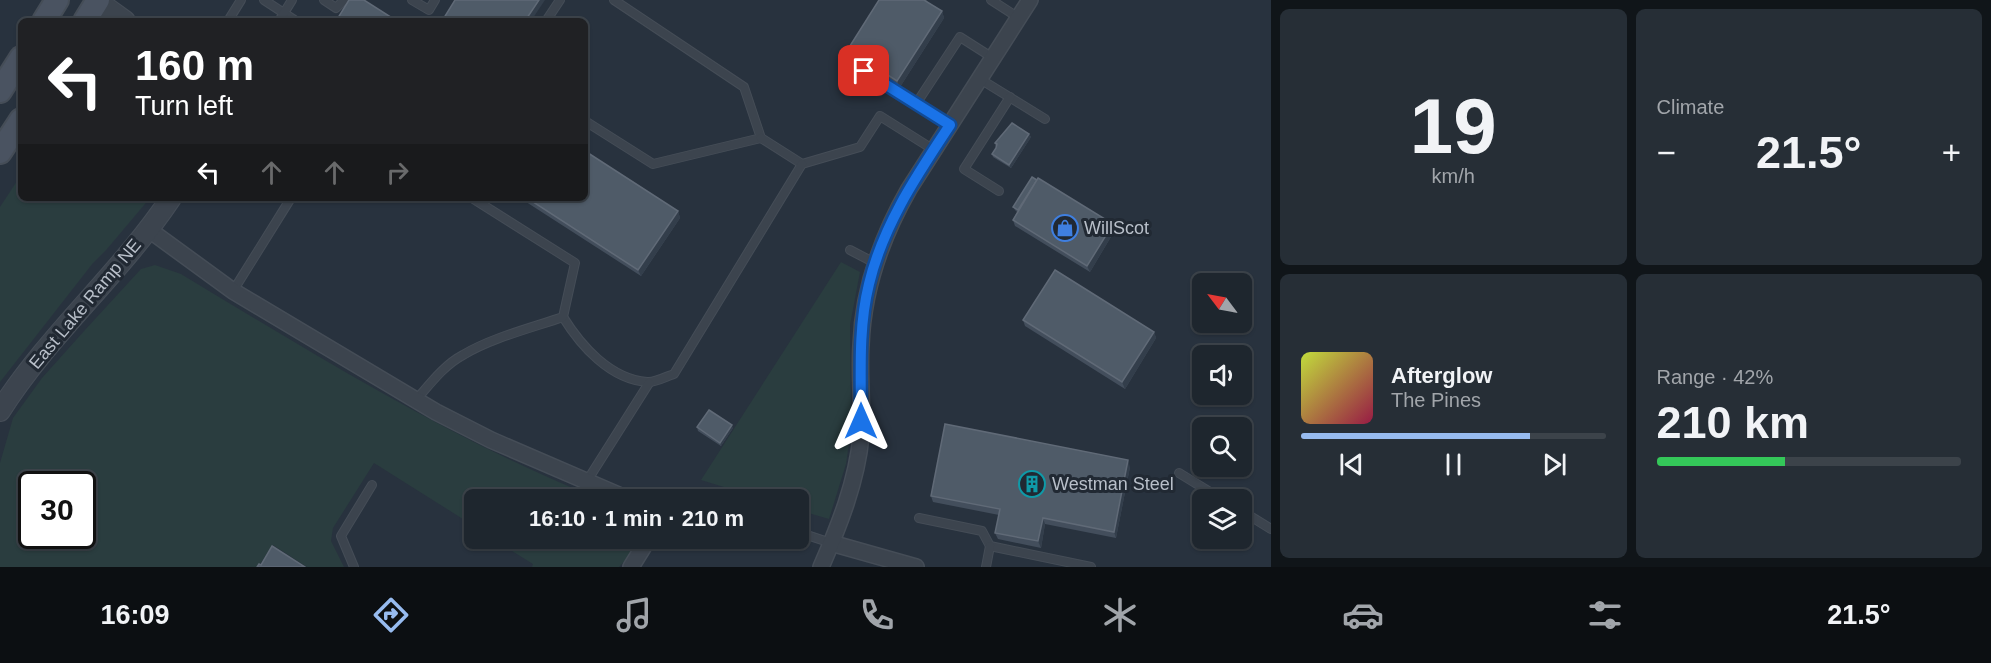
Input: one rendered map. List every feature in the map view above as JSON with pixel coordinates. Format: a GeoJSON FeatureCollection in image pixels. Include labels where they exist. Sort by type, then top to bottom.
{"type":"FeatureCollection","features":[{"type":"Feature","properties":{"kind":"main road"},"geometry":{"type":"LineString","coordinates":[[46,18],[57,0]]}},
{"type":"Feature","properties":{"kind":"main road"},"geometry":{"type":"LineString","coordinates":[[87,18],[97,0]]}},
{"type":"Feature","properties":{"kind":"main road"},"geometry":{"type":"LineString","coordinates":[[0,91],[18,63]]}},
{"type":"Feature","properties":{"kind":"main road"},"geometry":{"type":"LineString","coordinates":[[0,152],[18,125]]}},
{"type":"Feature","properties":{"kind":"street"},"geometry":{"type":"LineString","coordinates":[[97,0],[121,18]]}},
{"type":"Feature","properties":{"kind":"street"},"geometry":{"type":"LineString","coordinates":[[821,567],[853,476],[861,437],[861,345],[868,285],[875,263],[892,219],[1030,0]]}},
{"type":"Feature","properties":{"kind":"street","name":"East Lake Ramp NE"},"geometry":{"type":"LineString","coordinates":[[0,411],[34,363],[148,229],[169,201]]}},
{"type":"Feature","properties":{"kind":"street"},"geometry":{"type":"LineString","coordinates":[[148,229],[232,291],[416,400],[490,440],[604,489]]}},
{"type":"Feature","properties":{"kind":"street"},"geometry":{"type":"LineString","coordinates":[[831,543],[916,567]]}},
{"type":"Feature","properties":{"kind":"street"},"geometry":{"type":"LineString","coordinates":[[631,567],[642,549]]}},
{"type":"Feature","properties":{"kind":"lane"},"geometry":{"type":"LineString","coordinates":[[230,18],[241,0]]}},
{"type":"Feature","properties":{"kind":"lane"},"geometry":{"type":"LineString","coordinates":[[264,0],[292,18]]}},
{"type":"Feature","properties":{"kind":"lane"},"geometry":{"type":"LineString","coordinates":[[281,18],[292,0]]}},
{"type":"Feature","properties":{"kind":"lane"},"geometry":{"type":"LineString","coordinates":[[324,0],[336,8],[344,0]]}},
{"type":"Feature","properties":{"kind":"lane"},"geometry":{"type":"LineString","coordinates":[[412,0],[429,10],[435,0]]}},
{"type":"Feature","properties":{"kind":"lane"},"geometry":{"type":"LineString","coordinates":[[548,18],[560,0]]}},
{"type":"Feature","properties":{"kind":"lane"},"geometry":{"type":"LineString","coordinates":[[614,0],[744,87],[760,138],[802,164]]}},
{"type":"Feature","properties":{"kind":"lane"},"geometry":{"type":"LineString","coordinates":[[991,0],[1019,18]]}},
{"type":"Feature","properties":{"kind":"lane"},"geometry":{"type":"LineString","coordinates":[[916,104],[960,37],[993,58]]}},
{"type":"Feature","properties":{"kind":"lane"},"geometry":{"type":"LineString","coordinates":[[847,61],[950,125]]}},
{"type":"Feature","properties":{"kind":"lane"},"geometry":{"type":"LineString","coordinates":[[980,79],[1045,118]]}},
{"type":"Feature","properties":{"kind":"lane"},"geometry":{"type":"LineString","coordinates":[[999,191],[963,169],[1010,97]]}},
{"type":"Feature","properties":{"kind":"lane"},"geometry":{"type":"LineString","coordinates":[[477,201],[575,263],[563,317],[571,330],[592,354],[619,374],[649,383],[674,374],[802,164],[860,147],[880,116],[934,150]]}},
{"type":"Feature","properties":{"kind":"lane"},"geometry":{"type":"LineString","coordinates":[[588,122],[653,164],[760,138]]}},
{"type":"Feature","properties":{"kind":"lane"},"geometry":{"type":"LineString","coordinates":[[232,291],[287,201]]}},
{"type":"Feature","properties":{"kind":"lane"},"geometry":{"type":"LineString","coordinates":[[850,250],[875,263]]}},
{"type":"Feature","properties":{"kind":"lane"},"geometry":{"type":"LineString","coordinates":[[416,400],[460,356],[481,345],[563,317]]}},
{"type":"Feature","properties":{"kind":"lane"},"geometry":{"type":"LineString","coordinates":[[587,482],[649,383]]}},
{"type":"Feature","properties":{"kind":"lane"},"geometry":{"type":"LineString","coordinates":[[1179,473],[1205,489]]}},
{"type":"Feature","properties":{"kind":"lane"},"geometry":{"type":"LineString","coordinates":[[354,567],[341,537],[372,485]]}},
{"type":"Feature","properties":{"kind":"lane"},"geometry":{"type":"LineString","coordinates":[[1252,517],[1271,529]]}},
{"type":"Feature","properties":{"kind":"lane"},"geometry":{"type":"LineString","coordinates":[[919,518],[982,531],[990,546],[986,567]]}},
{"type":"Feature","properties":{"kind":"lane"},"geometry":{"type":"LineString","coordinates":[[809,536],[831,543]]}},
{"type":"Feature","properties":{"kind":"lane"},"geometry":{"type":"LineString","coordinates":[[990,546],[1091,567]]}},
{"type":"Feature","properties":{"kind":"shaded area"},"geometry":{"type":"Polygon","coordinates":[[[18,180],[18,201],[147,201],[93,263],[0,382],[0,207],[18,180]]]}},
{"type":"Feature","properties":{"kind":"shaded area"},"geometry":{"type":"Polygon","coordinates":[[[841,262],[860,272],[850,325],[851,429],[846,464],[829,519],[809,513],[809,489],[730,489],[701,480],[841,262]]]}},
{"type":"Feature","properties":{"kind":"shaded area"},"geometry":{"type":"Polygon","coordinates":[[[155,265],[181,274],[334,366],[438,424],[575,489],[464,489],[464,520],[374,463],[333,528],[331,541],[344,567],[307,567],[273,545],[258,567],[0,567],[0,463],[13,418],[42,378],[141,269],[155,265]]]}},
{"type":"Feature","properties":{"kind":"shaded area"},"geometry":{"type":"Polygon","coordinates":[[[509,549],[634,549],[619,567],[532,567],[533,564],[509,549]]]}},
{"type":"Feature","properties":{"kind":"building"},"geometry":{"type":"Polygon","coordinates":[[[349,0],[364,0],[392,18],[338,18],[349,0]]]}},
{"type":"Feature","properties":{"kind":"building"},"geometry":{"type":"Polygon","coordinates":[[[455,0],[539,0],[527,18],[444,18],[455,0]]]}},
{"type":"Feature","properties":{"kind":"building"},"geometry":{"type":"Polygon","coordinates":[[[879,0],[924,0],[942,11],[897,81],[848,49],[879,0]]]}},
{"type":"Feature","properties":{"kind":"building"},"geometry":{"type":"Polygon","coordinates":[[[1012,123],[1029,134],[1009,165],[992,154],[996,148],[995,143],[1012,123]]]}},
{"type":"Feature","properties":{"kind":"building"},"geometry":{"type":"Polygon","coordinates":[[[588,153],[678,211],[638,270],[532,201],[588,201],[588,153]]]}},
{"type":"Feature","properties":{"kind":"building"},"geometry":{"type":"Polygon","coordinates":[[[1032,177],[1037,180],[1018,210],[1013,207],[1032,177]]]}},
{"type":"Feature","properties":{"kind":"building","name":"WillScot"},"geometry":{"type":"Polygon","coordinates":[[[1038,178],[1113,224],[1087,266],[1013,220],[1038,178]]]}},
{"type":"Feature","properties":{"kind":"building"},"geometry":{"type":"Polygon","coordinates":[[[1055,270],[1154,332],[1122,382],[1023,320],[1055,270]]]}},
{"type":"Feature","properties":{"kind":"building"},"geometry":{"type":"Polygon","coordinates":[[[709,410],[732,425],[720,443],[697,427],[709,410]]]}},
{"type":"Feature","properties":{"kind":"building","name":"Westman Steel"},"geometry":{"type":"Polygon","coordinates":[[[945,424],[1128,460],[1114,532],[1043,518],[1038,541],[995,533],[1000,509],[931,496],[945,424]]]}},
{"type":"Feature","properties":{"kind":"building"},"geometry":{"type":"Polygon","coordinates":[[[272,546],[305,567],[257,567],[261,565],[272,546]]]}},
{"type":"Feature","properties":{"kind":"place","name":"WillScot"},"geometry":{"type":"Point","coordinates":[1065,228]}},
{"type":"Feature","properties":{"kind":"place","name":"Westman Steel"},"geometry":{"type":"Point","coordinates":[1032,484]}},
{"type":"Feature","properties":{"kind":"route"},"geometry":{"type":"LineString","coordinates":[[861,421],[861,345],[868,285],[892,219],[950,125],[864,71]]}}]}
